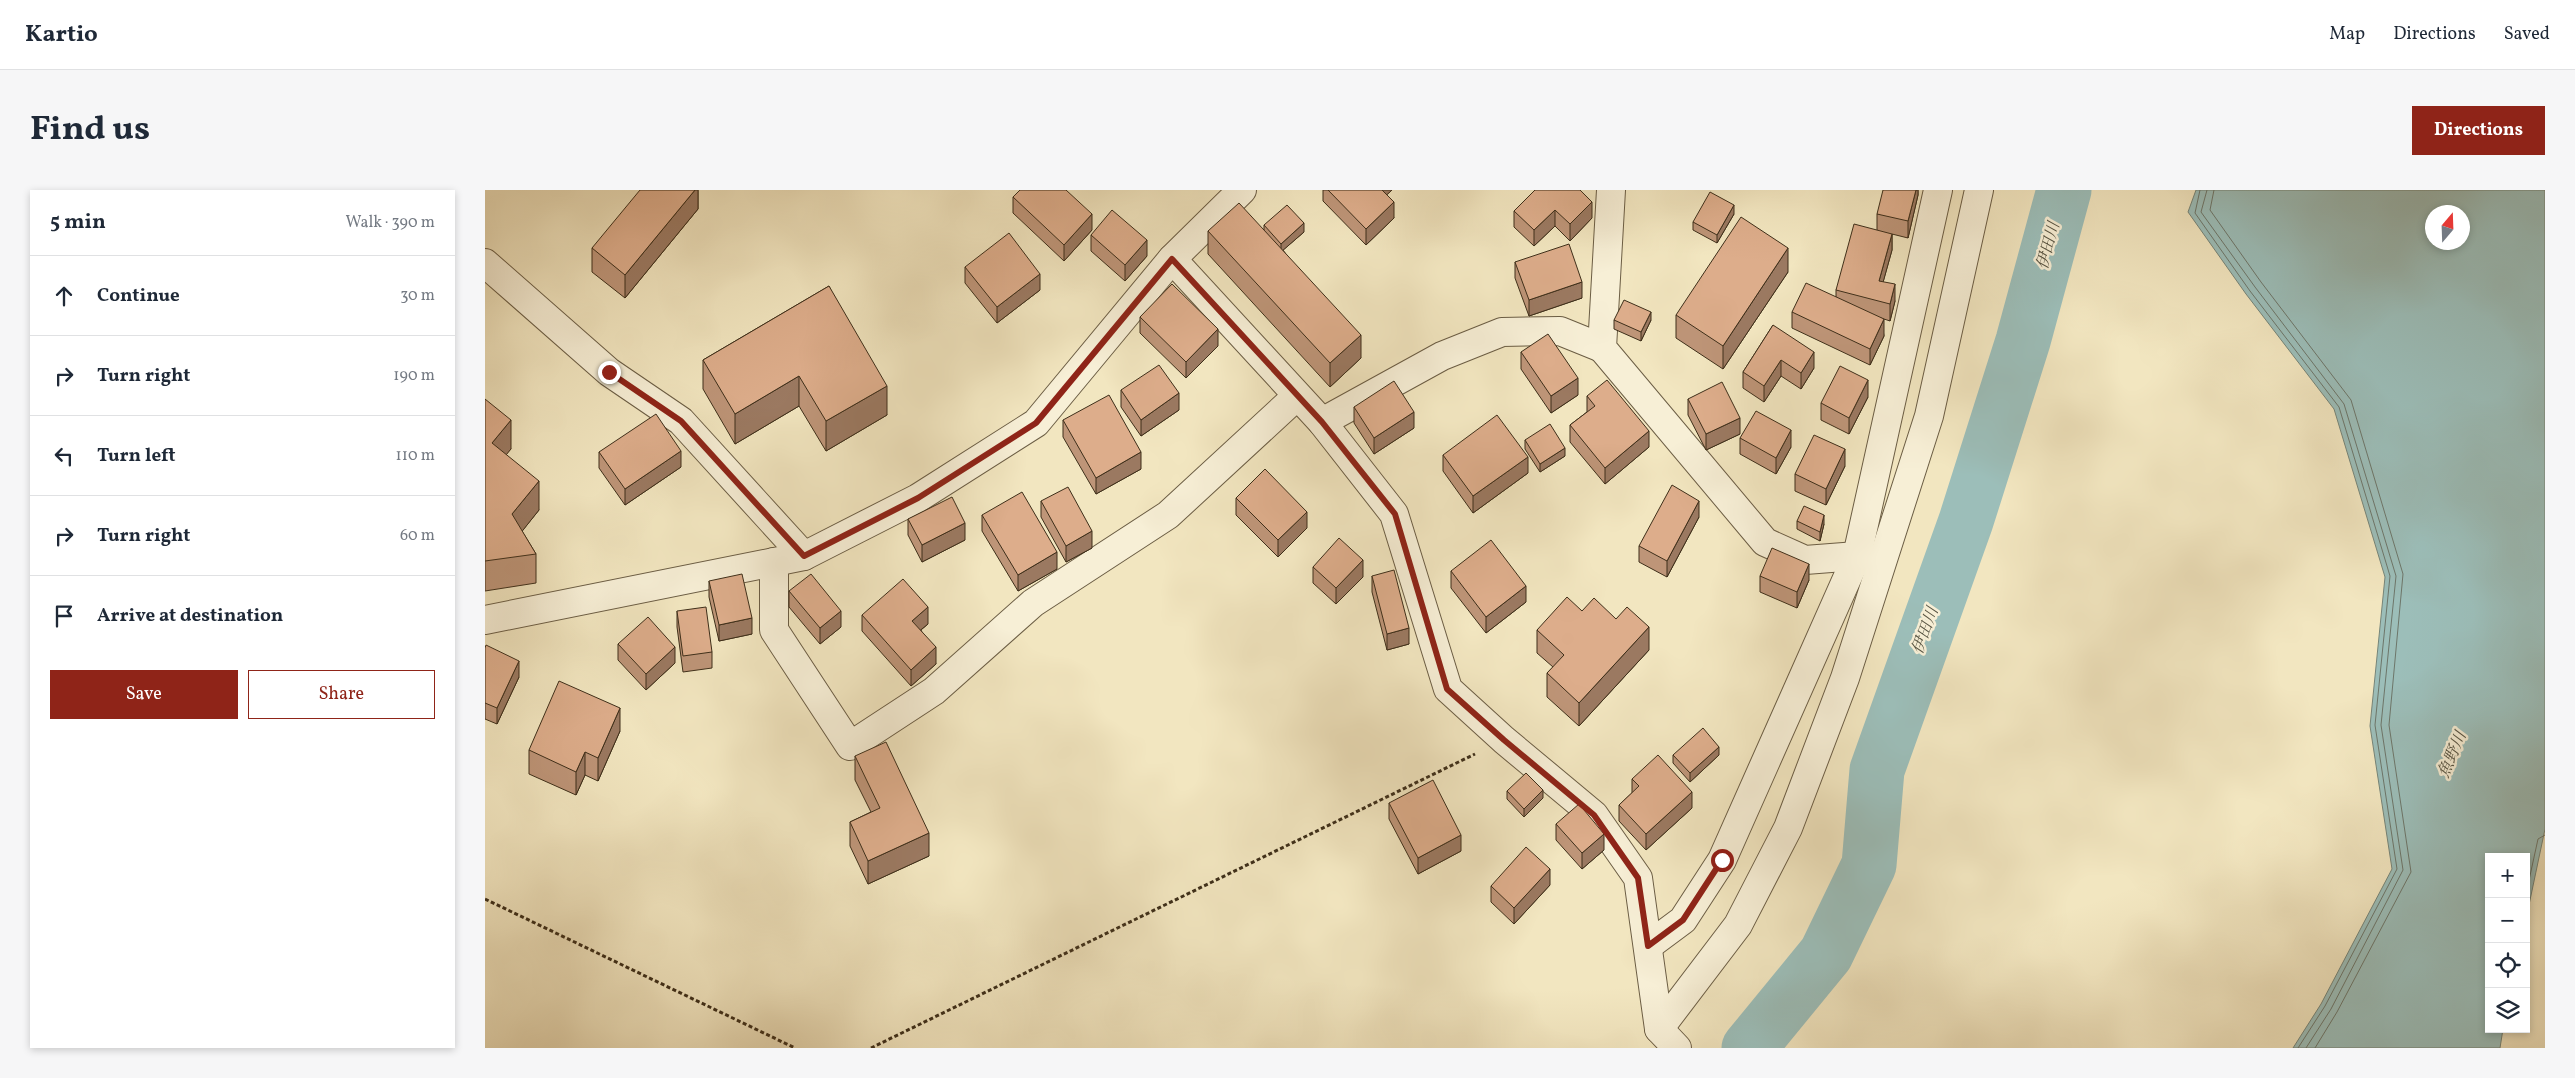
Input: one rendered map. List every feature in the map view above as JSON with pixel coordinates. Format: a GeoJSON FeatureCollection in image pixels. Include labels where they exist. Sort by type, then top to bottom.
{"type":"FeatureCollection","features":[{"type":"Feature","properties":{"kind":"street"},"geometry":{"type":"LineString","coordinates":[[485,620],[804,556],[918,498],[1036,423],[1172,259],[1242,190]]}},
{"type":"Feature","properties":{"kind":"street"},"geometry":{"type":"LineString","coordinates":[[1602,348],[1611,190]]}},
{"type":"Feature","properties":{"kind":"street"},"geometry":{"type":"LineString","coordinates":[[1648,946],[1683,920],[1722,860],[1857,556],[1938,190]]}},
{"type":"Feature","properties":{"kind":"street"},"geometry":{"type":"LineString","coordinates":[[1668,1038],[1737,925],[1788,828],[1845,678],[1929,416],[1979,190]]}},
{"type":"Feature","properties":{"kind":"street"},"geometry":{"type":"LineString","coordinates":[[1172,259],[1322,422],[1395,514],[1447,689],[1504,740],[1594,815],[1638,878],[1648,946],[1668,1038]]}},
{"type":"Feature","properties":{"kind":"street"},"geometry":{"type":"LineString","coordinates":[[485,263],[609,372],[681,421],[804,556]]}},
{"type":"Feature","properties":{"kind":"street"},"geometry":{"type":"LineString","coordinates":[[1322,422],[1442,356],[1502,332],[1559,331],[1602,348],[1765,542],[1805,560],[1857,556]]}},
{"type":"Feature","properties":{"kind":"street"},"geometry":{"type":"LineString","coordinates":[[774,562],[774,630],[850,746],[933,691],[1033,603],[1168,515],[1297,396]]}},
{"type":"Feature","properties":{"kind":"path"},"geometry":{"type":"LineString","coordinates":[[871,1048],[1504,740]]}},
{"type":"Feature","properties":{"kind":"path"},"geometry":{"type":"LineString","coordinates":[[485,899],[795,1048]]}},
{"type":"Feature","properties":{"kind":"water","name":"魚野川"},"geometry":{"type":"Polygon","coordinates":[[[2196,190],[2545,190],[2545,829],[2530,900],[2530,853],[2485,853],[2485,1033],[2502,1033],[2500,1048],[2293,1048],[2321,1004],[2392,869],[2370,726],[2385,577],[2334,409],[2246,294],[2188,212],[2196,190]]]}},
{"type":"Feature","properties":{"kind":"building"},"geometry":{"type":"Polygon","coordinates":[[[640,190],[695,190],[625,275],[592,248],[640,190]]]}},
{"type":"Feature","properties":{"kind":"building"},"geometry":{"type":"Polygon","coordinates":[[[1020,190],[1066,190],[1092,214],[1064,245],[1013,197],[1020,190]]]}},
{"type":"Feature","properties":{"kind":"building"},"geometry":{"type":"Polygon","coordinates":[[[1328,190],[1382,190],[1394,202],[1366,229],[1328,190]]]}},
{"type":"Feature","properties":{"kind":"building"},"geometry":{"type":"Polygon","coordinates":[[[1535,190],[1580,190],[1592,202],[1570,224],[1555,210],[1534,230],[1514,211],[1535,190]]]}},
{"type":"Feature","properties":{"kind":"building"},"geometry":{"type":"Polygon","coordinates":[[[1883,190],[1916,190],[1908,221],[1877,214],[1883,190]]]}},
{"type":"Feature","properties":{"kind":"building"},"geometry":{"type":"Polygon","coordinates":[[[1710,192],[1734,205],[1717,235],[1693,222],[1710,192]]]}},
{"type":"Feature","properties":{"kind":"building"},"geometry":{"type":"Polygon","coordinates":[[[1239,203],[1361,335],[1330,363],[1208,231],[1239,203]]]}},
{"type":"Feature","properties":{"kind":"building"},"geometry":{"type":"Polygon","coordinates":[[[1287,205],[1304,223],[1281,244],[1264,225],[1287,205]]]}},
{"type":"Feature","properties":{"kind":"building"},"geometry":{"type":"Polygon","coordinates":[[[1112,210],[1147,240],[1125,265],[1091,235],[1112,210]]]}},
{"type":"Feature","properties":{"kind":"building"},"geometry":{"type":"Polygon","coordinates":[[[1741,217],[1788,248],[1723,346],[1676,315],[1741,217]]]}},
{"type":"Feature","properties":{"kind":"building"},"geometry":{"type":"Polygon","coordinates":[[[1854,224],[1892,234],[1879,281],[1895,284],[1890,304],[1836,290],[1854,224]]]}},
{"type":"Feature","properties":{"kind":"building"},"geometry":{"type":"Polygon","coordinates":[[[1009,233],[1040,274],[997,307],[965,267],[1009,233]]]}},
{"type":"Feature","properties":{"kind":"building"},"geometry":{"type":"Polygon","coordinates":[[[1569,244],[1582,282],[1529,300],[1515,262],[1569,244]]]}},
{"type":"Feature","properties":{"kind":"building"},"geometry":{"type":"Polygon","coordinates":[[[1806,283],[1884,319],[1870,349],[1792,312],[1806,283]]]}},
{"type":"Feature","properties":{"kind":"building"},"geometry":{"type":"Polygon","coordinates":[[[1172,284],[1218,329],[1186,362],[1140,317],[1172,284]]]}},
{"type":"Feature","properties":{"kind":"building"},"geometry":{"type":"Polygon","coordinates":[[[829,286],[887,386],[826,421],[799,376],[735,414],[703,360],[829,286]]]}},
{"type":"Feature","properties":{"kind":"building"},"geometry":{"type":"Polygon","coordinates":[[[1624,300],[1651,312],[1641,332],[1614,320],[1624,300]]]}},
{"type":"Feature","properties":{"kind":"building"},"geometry":{"type":"Polygon","coordinates":[[[1773,325],[1814,352],[1801,373],[1781,360],[1764,386],[1743,372],[1773,325]]]}},
{"type":"Feature","properties":{"kind":"building"},"geometry":{"type":"Polygon","coordinates":[[[1548,334],[1578,378],[1551,396],[1521,352],[1548,334]]]}},
{"type":"Feature","properties":{"kind":"building"},"geometry":{"type":"Polygon","coordinates":[[[1159,365],[1179,393],[1141,420],[1121,390],[1159,365]]]}},
{"type":"Feature","properties":{"kind":"building"},"geometry":{"type":"Polygon","coordinates":[[[1840,366],[1868,380],[1849,418],[1821,403],[1840,366]]]}},
{"type":"Feature","properties":{"kind":"building"},"geometry":{"type":"Polygon","coordinates":[[[1607,380],[1649,431],[1605,468],[1570,425],[1595,406],[1587,396],[1607,380]]]}},
{"type":"Feature","properties":{"kind":"building"},"geometry":{"type":"Polygon","coordinates":[[[1394,381],[1414,412],[1374,438],[1354,407],[1394,381]]]}},
{"type":"Feature","properties":{"kind":"building"},"geometry":{"type":"Polygon","coordinates":[[[1722,382],[1740,418],[1706,434],[1688,399],[1722,382]]]}},
{"type":"Feature","properties":{"kind":"building"},"geometry":{"type":"Polygon","coordinates":[[[1109,395],[1141,452],[1096,478],[1063,420],[1109,395]]]}},
{"type":"Feature","properties":{"kind":"building"},"geometry":{"type":"Polygon","coordinates":[[[485,399],[511,420],[492,443],[539,481],[512,514],[536,554],[485,561],[485,399]]]}},
{"type":"Feature","properties":{"kind":"building"},"geometry":{"type":"Polygon","coordinates":[[[1756,411],[1791,430],[1776,458],[1740,438],[1756,411]]]}},
{"type":"Feature","properties":{"kind":"building"},"geometry":{"type":"Polygon","coordinates":[[[656,414],[681,451],[625,489],[599,452],[656,414]]]}},
{"type":"Feature","properties":{"kind":"building"},"geometry":{"type":"Polygon","coordinates":[[[1497,415],[1528,457],[1473,496],[1443,455],[1497,415]]]}},
{"type":"Feature","properties":{"kind":"building"},"geometry":{"type":"Polygon","coordinates":[[[1550,424],[1565,448],[1540,464],[1525,440],[1550,424]]]}},
{"type":"Feature","properties":{"kind":"building"},"geometry":{"type":"Polygon","coordinates":[[[1814,435],[1845,449],[1826,489],[1795,474],[1814,435]]]}},
{"type":"Feature","properties":{"kind":"building"},"geometry":{"type":"Polygon","coordinates":[[[1265,469],[1307,512],[1278,540],[1236,498],[1265,469]]]}},
{"type":"Feature","properties":{"kind":"building"},"geometry":{"type":"Polygon","coordinates":[[[1672,485],[1699,501],[1667,561],[1639,546],[1672,485]]]}},
{"type":"Feature","properties":{"kind":"building"},"geometry":{"type":"Polygon","coordinates":[[[1068,487],[1092,531],[1066,546],[1041,501],[1068,487]]]}},
{"type":"Feature","properties":{"kind":"building"},"geometry":{"type":"Polygon","coordinates":[[[1022,492],[1057,552],[1018,575],[982,515],[1022,492]]]}},
{"type":"Feature","properties":{"kind":"building"},"geometry":{"type":"Polygon","coordinates":[[[952,497],[965,523],[922,545],[908,519],[952,497]]]}},
{"type":"Feature","properties":{"kind":"building"},"geometry":{"type":"Polygon","coordinates":[[[1804,506],[1824,515],[1820,532],[1797,521],[1804,506]]]}},
{"type":"Feature","properties":{"kind":"building"},"geometry":{"type":"Polygon","coordinates":[[[1339,538],[1363,560],[1336,588],[1313,567],[1339,538]]]}},
{"type":"Feature","properties":{"kind":"building"},"geometry":{"type":"Polygon","coordinates":[[[1491,540],[1526,586],[1486,617],[1451,571],[1491,540]]]}},
{"type":"Feature","properties":{"kind":"building"},"geometry":{"type":"Polygon","coordinates":[[[1772,548],[1809,564],[1797,592],[1760,576],[1772,548]]]}},
{"type":"Feature","properties":{"kind":"building"},"geometry":{"type":"Polygon","coordinates":[[[1394,570],[1409,628],[1387,634],[1372,576],[1394,570]]]}},
{"type":"Feature","properties":{"kind":"building"},"geometry":{"type":"Polygon","coordinates":[[[742,574],[752,618],[719,625],[709,581],[742,574]]]}},
{"type":"Feature","properties":{"kind":"building"},"geometry":{"type":"Polygon","coordinates":[[[811,574],[841,611],[820,628],[789,591],[811,574]]]}},
{"type":"Feature","properties":{"kind":"building"},"geometry":{"type":"Polygon","coordinates":[[[903,579],[928,607],[912,621],[936,647],[911,670],[862,615],[903,579]]]}},
{"type":"Feature","properties":{"kind":"building"},"geometry":{"type":"Polygon","coordinates":[[[1567,597],[1582,611],[1594,598],[1616,619],[1627,607],[1649,627],[1579,703],[1547,673],[1564,655],[1537,630],[1567,597]]]}},
{"type":"Feature","properties":{"kind":"building"},"geometry":{"type":"Polygon","coordinates":[[[706,607],[712,652],[683,656],[677,611],[706,607]]]}},
{"type":"Feature","properties":{"kind":"building"},"geometry":{"type":"Polygon","coordinates":[[[648,617],[675,647],[646,674],[618,644],[648,617]]]}},
{"type":"Feature","properties":{"kind":"building"},"geometry":{"type":"Polygon","coordinates":[[[486,645],[519,661],[497,708],[485,703],[486,645]]]}},
{"type":"Feature","properties":{"kind":"building"},"geometry":{"type":"Polygon","coordinates":[[[559,681],[620,708],[598,758],[585,752],[576,772],[529,750],[559,681]]]}},
{"type":"Feature","properties":{"kind":"building"},"geometry":{"type":"Polygon","coordinates":[[[1703,728],[1719,747],[1690,773],[1673,755],[1703,728]]]}},
{"type":"Feature","properties":{"kind":"building"},"geometry":{"type":"Polygon","coordinates":[[[886,742],[929,833],[868,861],[850,822],[880,808],[855,756],[886,742]]]}},
{"type":"Feature","properties":{"kind":"building"},"geometry":{"type":"Polygon","coordinates":[[[1658,755],[1692,792],[1646,834],[1619,805],[1639,786],[1632,779],[1658,755]]]}},
{"type":"Feature","properties":{"kind":"building"},"geometry":{"type":"Polygon","coordinates":[[[1526,773],[1543,790],[1524,809],[1507,791],[1526,773]]]}},
{"type":"Feature","properties":{"kind":"building"},"geometry":{"type":"Polygon","coordinates":[[[1433,780],[1461,835],[1418,858],[1389,803],[1433,780]]]}},
{"type":"Feature","properties":{"kind":"building"},"geometry":{"type":"Polygon","coordinates":[[[1579,804],[1604,834],[1582,853],[1556,824],[1579,804]]]}},
{"type":"Feature","properties":{"kind":"building"},"geometry":{"type":"Polygon","coordinates":[[[1526,847],[1550,869],[1514,908],[1491,886],[1526,847]]]}},
{"type":"Feature","properties":{"kind":"waterway","name":"伊田川"},"geometry":{"type":"LineString","coordinates":[[1749,1048],[1826,954],[1869,865],[1877,770],[1966,521],[2023,341],[2064,190]]}},
{"type":"Feature","properties":{"kind":"route"},"geometry":{"type":"LineString","coordinates":[[609,372],[681,421],[804,556],[918,498],[1036,423],[1172,259],[1322,422],[1395,514],[1447,689],[1504,740],[1594,815],[1638,878],[1648,946],[1683,920],[1722,860]]}}]}
